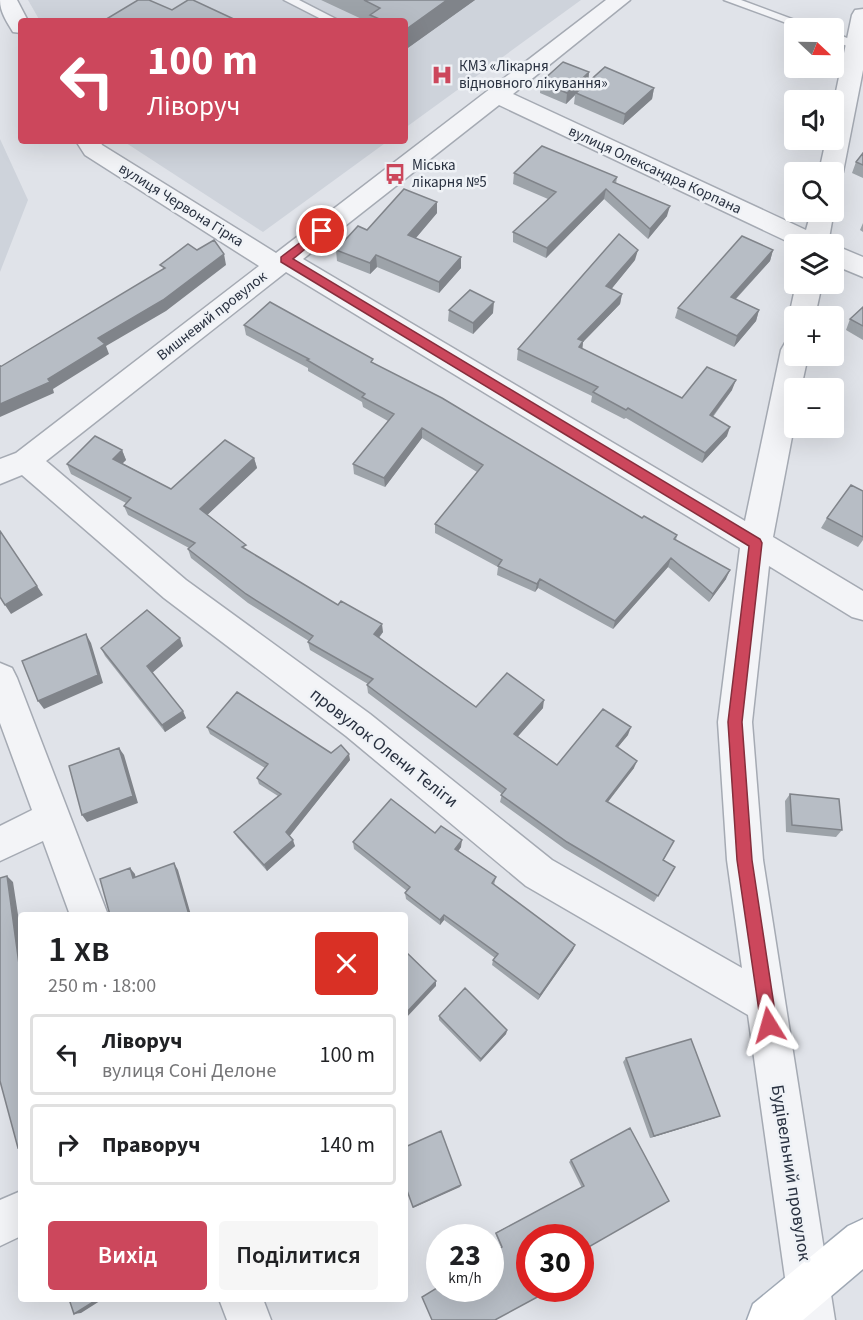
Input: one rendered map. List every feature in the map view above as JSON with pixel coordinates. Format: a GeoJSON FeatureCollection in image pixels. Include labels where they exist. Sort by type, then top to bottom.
{"type":"FeatureCollection","features":[{"type":"Feature","properties":{"kind":"main road"},"geometry":{"type":"LineString","coordinates":[[769,1320],[811,1303],[863,1241]]}},
{"type":"Feature","properties":{"kind":"street"},"geometry":{"type":"LineString","coordinates":[[6,0],[18,22]]}},
{"type":"Feature","properties":{"kind":"street","name":"Вишневий провулок"},"geometry":{"type":"LineString","coordinates":[[13,466],[619,0]]}},
{"type":"Feature","properties":{"kind":"street"},"geometry":{"type":"LineString","coordinates":[[833,162],[860,47],[863,15]]}},
{"type":"Feature","properties":{"kind":"street","name":"вулиця Олександра Корпана"},"geometry":{"type":"LineString","coordinates":[[496,95],[794,234]]}},
{"type":"Feature","properties":{"kind":"street","name":"вулиця Червона Гірка"},"geometry":{"type":"LineString","coordinates":[[90,144],[93,150],[863,607]]}},
{"type":"Feature","properties":{"kind":"street"},"geometry":{"type":"LineString","coordinates":[[844,259],[863,268]]}},
{"type":"Feature","properties":{"kind":"street","name":"Будівельний провулок"},"geometry":{"type":"LineString","coordinates":[[792,366],[756,543],[735,722],[745,860],[811,1303]]}},
{"type":"Feature","properties":{"kind":"street","name":"провулок Олени Теліги"},"geometry":{"type":"LineString","coordinates":[[13,466],[358,725],[539,873],[766,1003]]}},
{"type":"Feature","properties":{"kind":"street"},"geometry":{"type":"LineString","coordinates":[[0,678],[88,912]]}},
{"type":"Feature","properties":{"kind":"street"},"geometry":{"type":"LineString","coordinates":[[0,844],[51,819]]}},
{"type":"Feature","properties":{"kind":"street"},"geometry":{"type":"LineString","coordinates":[[0,1224],[18,1214]]}},
{"type":"Feature","properties":{"kind":"street"},"geometry":{"type":"LineString","coordinates":[[242,1302],[249,1320]]}},
{"type":"Feature","properties":{"kind":"lane"},"geometry":{"type":"LineString","coordinates":[[290,0],[328,18]]}},
{"type":"Feature","properties":{"kind":"lane"},"geometry":{"type":"LineString","coordinates":[[730,0],[784,19]]}},
{"type":"Feature","properties":{"kind":"lane"},"geometry":{"type":"LineString","coordinates":[[844,41],[860,47]]}},
{"type":"Feature","properties":{"kind":"shaded area","name":"КМЗ «Лікарня відновного лікування»"},"geometry":{"type":"Polygon","coordinates":[[[28,0],[581,0],[408,126],[408,18],[38,18],[28,0]]]}},
{"type":"Feature","properties":{"kind":"shaded area"},"geometry":{"type":"Polygon","coordinates":[[[0,139],[28,200],[0,272],[0,139]]]}},
{"type":"Feature","properties":{"kind":"shaded area"},"geometry":{"type":"Polygon","coordinates":[[[128,144],[384,144],[263,232],[128,144]]]}},
{"type":"Feature","properties":{"kind":"building"},"geometry":{"type":"Polygon","coordinates":[[[138,0],[149,0],[172,10],[188,0],[193,0],[232,18],[108,18],[138,0]]]}},
{"type":"Feature","properties":{"kind":"building"},"geometry":{"type":"Polygon","coordinates":[[[364,0],[447,0],[408,28],[408,18],[377,18],[370,15],[380,8],[364,0]]]}},
{"type":"Feature","properties":{"kind":"building"},"geometry":{"type":"Polygon","coordinates":[[[563,62],[589,72],[567,93],[541,82],[563,62]]]}},
{"type":"Feature","properties":{"kind":"building"},"geometry":{"type":"Polygon","coordinates":[[[605,67],[654,88],[625,114],[576,93],[605,67]]]}},
{"type":"Feature","properties":{"kind":"building"},"geometry":{"type":"Polygon","coordinates":[[[542,146],[617,177],[613,182],[670,206],[650,229],[606,189],[547,248],[513,232],[556,192],[514,173],[542,146]]]}},
{"type":"Feature","properties":{"kind":"building"},"geometry":{"type":"Polygon","coordinates":[[[863,153],[863,165],[856,162],[863,153]]]}},
{"type":"Feature","properties":{"kind":"building"},"geometry":{"type":"Polygon","coordinates":[[[404,189],[437,202],[408,235],[461,257],[439,282],[376,255],[370,263],[336,250],[358,226],[367,230],[404,189]]]}},
{"type":"Feature","properties":{"kind":"building"},"geometry":{"type":"Polygon","coordinates":[[[619,234],[638,250],[606,286],[622,294],[578,339],[583,341],[579,347],[682,398],[707,367],[736,380],[710,415],[730,427],[705,453],[628,408],[626,410],[593,392],[598,387],[518,349],[619,234]]]}},
{"type":"Feature","properties":{"kind":"building"},"geometry":{"type":"Polygon","coordinates":[[[742,236],[773,250],[731,297],[759,310],[737,336],[678,308],[742,236]]]}},
{"type":"Feature","properties":{"kind":"building"},"geometry":{"type":"Polygon","coordinates":[[[214,240],[224,254],[163,300],[98,338],[105,344],[48,379],[50,382],[0,404],[0,367],[165,268],[160,265],[188,244],[197,250],[214,240]]]}},
{"type":"Feature","properties":{"kind":"building"},"geometry":{"type":"Polygon","coordinates":[[[470,290],[494,302],[473,323],[449,310],[470,290]]]}},
{"type":"Feature","properties":{"kind":"building"},"geometry":{"type":"Polygon","coordinates":[[[270,302],[373,359],[371,362],[442,398],[642,518],[644,516],[677,535],[674,539],[730,570],[713,594],[671,558],[615,621],[540,579],[537,584],[498,566],[502,560],[435,524],[483,465],[422,428],[384,478],[353,464],[394,414],[362,397],[365,394],[307,360],[309,359],[244,325],[270,302]]]}},
{"type":"Feature","properties":{"kind":"building"},"geometry":{"type":"Polygon","coordinates":[[[863,307],[863,326],[850,319],[863,307]]]}},
{"type":"Feature","properties":{"kind":"building"},"geometry":{"type":"Polygon","coordinates":[[[95,436],[122,450],[113,459],[171,489],[225,440],[254,458],[200,509],[246,545],[242,547],[338,605],[341,601],[382,624],[374,634],[476,707],[507,673],[544,700],[514,734],[557,765],[603,709],[631,727],[616,746],[637,761],[606,801],[674,841],[663,860],[675,867],[658,896],[567,842],[501,795],[506,789],[367,685],[373,679],[308,642],[313,636],[246,594],[188,549],[195,543],[124,506],[131,498],[67,464],[95,436]]]}},
{"type":"Feature","properties":{"kind":"building"},"geometry":{"type":"Polygon","coordinates":[[[851,485],[863,491],[863,537],[827,518],[851,485]]]}},
{"type":"Feature","properties":{"kind":"building"},"geometry":{"type":"Polygon","coordinates":[[[0,531],[37,586],[5,605],[0,597],[0,531]]]}},
{"type":"Feature","properties":{"kind":"building"},"geometry":{"type":"Polygon","coordinates":[[[147,610],[180,638],[147,666],[183,711],[162,725],[101,648],[147,610]]]}},
{"type":"Feature","properties":{"kind":"building"},"geometry":{"type":"Polygon","coordinates":[[[86,634],[98,675],[38,701],[22,661],[86,634]]]}},
{"type":"Feature","properties":{"kind":"building"},"geometry":{"type":"Polygon","coordinates":[[[237,692],[331,753],[341,745],[349,754],[286,832],[293,840],[264,865],[234,832],[281,794],[257,778],[268,764],[207,727],[237,692]]]}},
{"type":"Feature","properties":{"kind":"building"},"geometry":{"type":"Polygon","coordinates":[[[119,748],[133,796],[82,815],[69,766],[119,748]]]}},
{"type":"Feature","properties":{"kind":"building"},"geometry":{"type":"Polygon","coordinates":[[[790,794],[839,799],[842,830],[792,825],[790,794]]]}},
{"type":"Feature","properties":{"kind":"building"},"geometry":{"type":"Polygon","coordinates":[[[391,799],[435,833],[441,826],[462,840],[455,849],[496,877],[492,883],[575,945],[540,995],[493,960],[498,954],[444,915],[440,920],[405,893],[410,887],[353,842],[391,799]]]}},
{"type":"Feature","properties":{"kind":"building"},"geometry":{"type":"Polygon","coordinates":[[[174,863],[188,912],[109,912],[100,879],[130,868],[133,878],[174,863]]]}},
{"type":"Feature","properties":{"kind":"building"},"geometry":{"type":"Polygon","coordinates":[[[7,876],[18,957],[18,1148],[0,1081],[0,878],[7,876]]]}},
{"type":"Feature","properties":{"kind":"building"},"geometry":{"type":"Polygon","coordinates":[[[408,954],[436,981],[408,1011],[408,954]]]}},
{"type":"Feature","properties":{"kind":"building"},"geometry":{"type":"Polygon","coordinates":[[[465,988],[507,1030],[481,1059],[439,1016],[465,988]]]}},
{"type":"Feature","properties":{"kind":"building"},"geometry":{"type":"Polygon","coordinates":[[[691,1039],[720,1116],[654,1136],[626,1058],[691,1039]]]}},
{"type":"Feature","properties":{"kind":"building"},"geometry":{"type":"Polygon","coordinates":[[[630,1128],[669,1201],[594,1244],[594,1224],[516,1224],[516,1302],[528,1302],[495,1320],[432,1320],[422,1297],[426,1295],[426,1302],[504,1302],[504,1229],[584,1186],[571,1160],[630,1128]]]}},
{"type":"Feature","properties":{"kind":"building"},"geometry":{"type":"Polygon","coordinates":[[[441,1131],[461,1185],[413,1207],[408,1193],[408,1146],[441,1131]]]}},
{"type":"Feature","properties":{"kind":"building"},"geometry":{"type":"Polygon","coordinates":[[[70,1302],[93,1302],[74,1314],[70,1302]]]}},
{"type":"Feature","properties":{"kind":"place","name":"КМЗ «Лікарня відновного лікування»"},"geometry":{"type":"Point","coordinates":[442,75]}},
{"type":"Feature","properties":{"kind":"place","name":"Міська лікарня №5"},"geometry":{"type":"Point","coordinates":[395,174]}},
{"type":"Feature","properties":{"kind":"route"},"geometry":{"type":"LineString","coordinates":[[322,231],[285,260],[756,543],[735,722],[745,860],[769,1025]]}}]}
